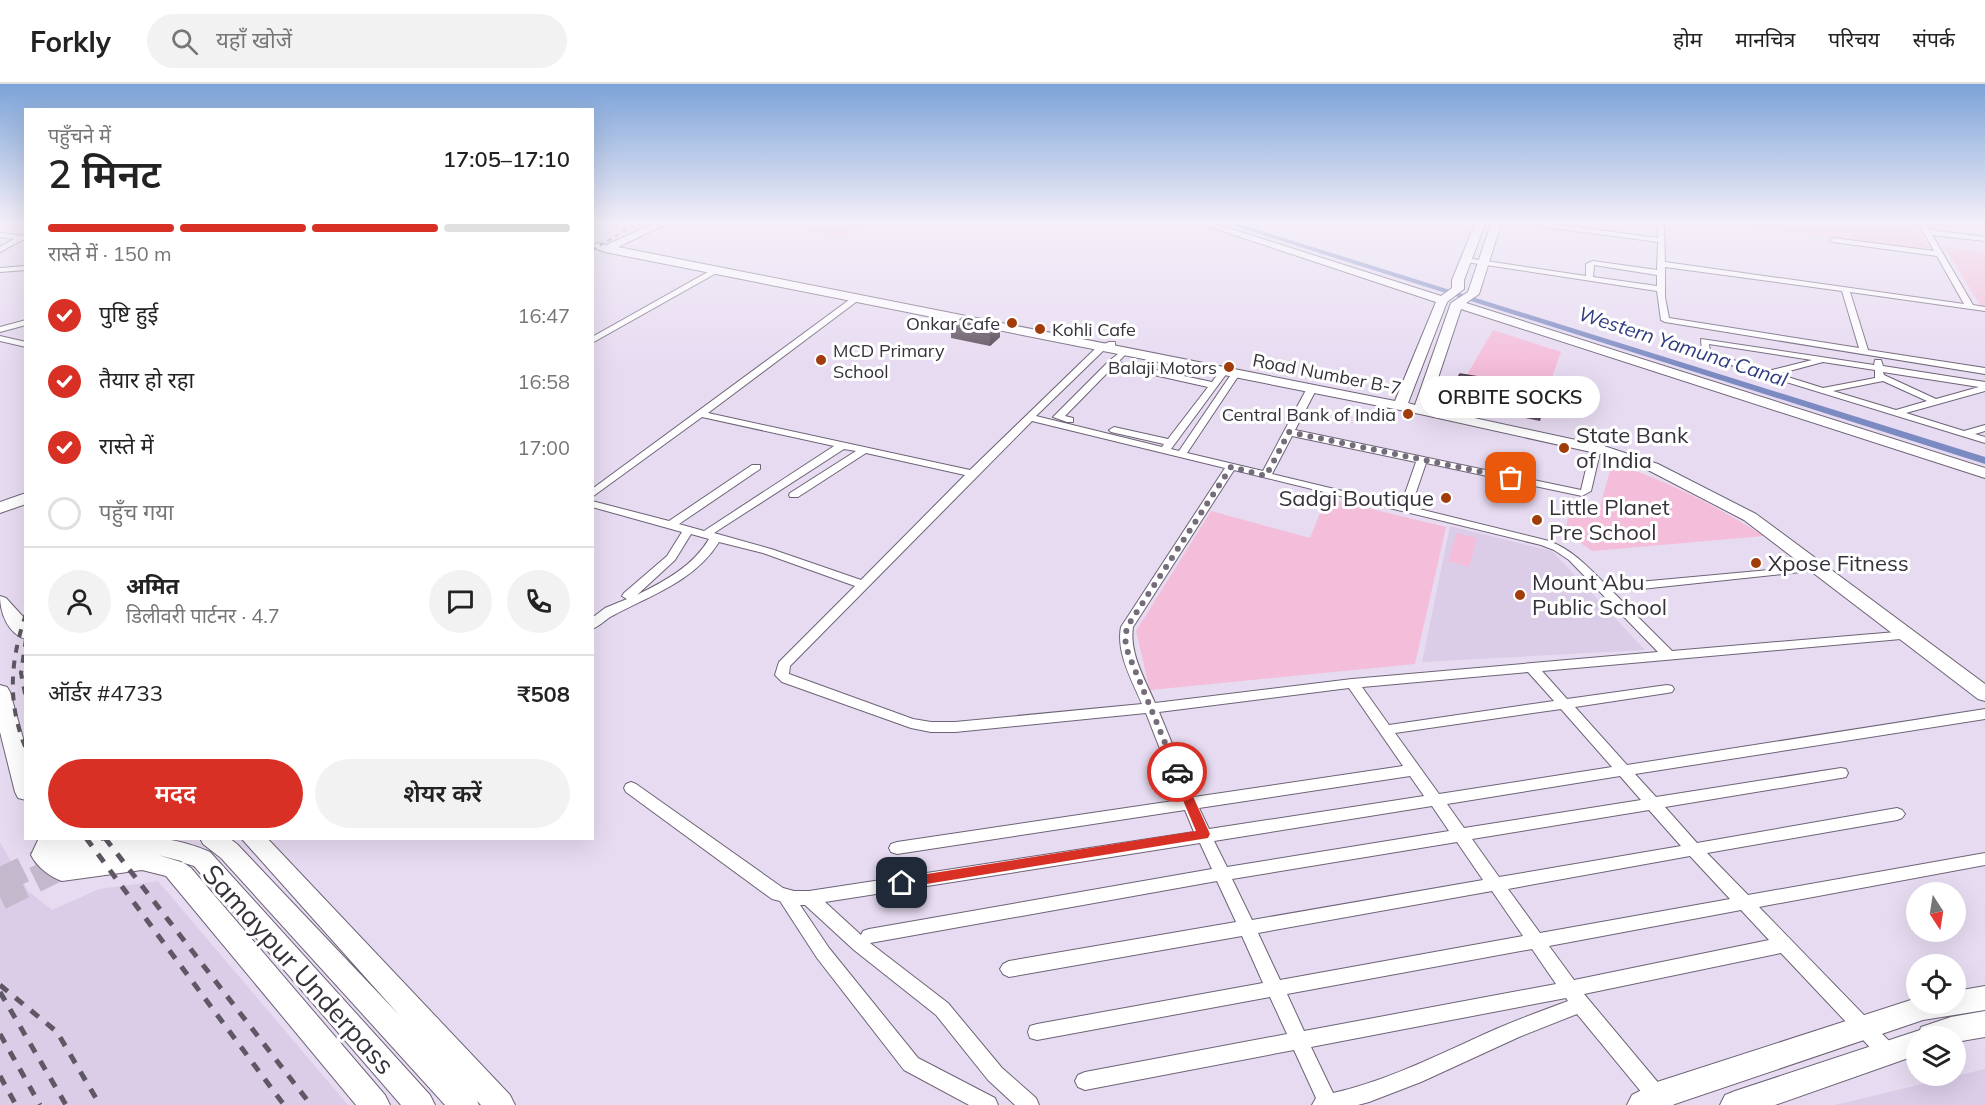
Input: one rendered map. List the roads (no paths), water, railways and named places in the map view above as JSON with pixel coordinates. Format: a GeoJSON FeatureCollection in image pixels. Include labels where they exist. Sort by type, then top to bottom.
{"type":"FeatureCollection","features":[{"type":"Feature","properties":{"kind":"street"},"geometry":{"type":"LineString","coordinates":[[594,340],[715,272]]}},
{"type":"Feature","properties":{"kind":"street","name":"Road Number B-7"},"geometry":{"type":"LineString","coordinates":[[719,272],[920,310]]}},
{"type":"Feature","properties":{"kind":"street","name":"Road Number B-7"},"geometry":{"type":"LineString","coordinates":[[726,272],[1311,390],[1402,403]]}},
{"type":"Feature","properties":{"kind":"street"},"geometry":{"type":"LineString","coordinates":[[1357,272],[1443,299],[1457,299],[1473,294],[1479,272]]}},
{"type":"Feature","properties":{"kind":"street"},"geometry":{"type":"LineString","coordinates":[[1421,407],[1457,299],[1463,272]]}},
{"type":"Feature","properties":{"kind":"street"},"geometry":{"type":"LineString","coordinates":[[1540,272],[1662,289]]}},
{"type":"Feature","properties":{"kind":"street"},"geometry":{"type":"LineString","coordinates":[[1589,272],[1589,279]]}},
{"type":"Feature","properties":{"kind":"street"},"geometry":{"type":"LineString","coordinates":[[1661,272],[1663,317],[1670,322],[1985,371]]}},
{"type":"Feature","properties":{"kind":"street"},"geometry":{"type":"LineString","coordinates":[[1684,272],[1985,309]]}},
{"type":"Feature","properties":{"kind":"street"},"geometry":{"type":"LineString","coordinates":[[1949,272],[1970,307]]}},
{"type":"Feature","properties":{"kind":"street"},"geometry":{"type":"LineString","coordinates":[[1845,290],[1864,352]]}},
{"type":"Feature","properties":{"kind":"street"},"geometry":{"type":"LineString","coordinates":[[594,493],[856,299]]}},
{"type":"Feature","properties":{"kind":"street"},"geometry":{"type":"LineString","coordinates":[[1402,403],[1443,299]]}},
{"type":"Feature","properties":{"kind":"street"},"geometry":{"type":"LineString","coordinates":[[1457,299],[1985,472]]}},
{"type":"Feature","properties":{"kind":"street"},"geometry":{"type":"LineString","coordinates":[[0,330],[24,323]]}},
{"type":"Feature","properties":{"kind":"street"},"geometry":{"type":"LineString","coordinates":[[0,338],[24,344]]}},
{"type":"Feature","properties":{"kind":"street"},"geometry":{"type":"LineString","coordinates":[[1708,355],[1706,340],[1826,359],[1880,373],[1985,386]]}},
{"type":"Feature","properties":{"kind":"street"},"geometry":{"type":"LineString","coordinates":[[1708,355],[1743,346]]}},
{"type":"Feature","properties":{"kind":"street","name":"Road Number B-7"},"geometry":{"type":"LineString","coordinates":[[1112,349],[1421,407],[1596,448],[1653,467],[1750,517],[1985,694]]}},
{"type":"Feature","properties":{"kind":"street"},"geometry":{"type":"LineString","coordinates":[[1112,349],[1112,363],[1058,417],[1168,447],[1181,455],[1558,548],[1604,589],[1669,656]]}},
{"type":"Feature","properties":{"kind":"street"},"geometry":{"type":"LineString","coordinates":[[1112,349],[1065,384],[972,474],[784,665],[782,675],[786,679],[931,727],[1150,708],[1352,683],[1908,635]]}},
{"type":"Feature","properties":{"kind":"street"},"geometry":{"type":"LineString","coordinates":[[1823,390],[1875,381],[1880,373],[1876,354]]}},
{"type":"Feature","properties":{"kind":"street"},"geometry":{"type":"LineString","coordinates":[[1708,355],[1985,440]]}},
{"type":"Feature","properties":{"kind":"street"},"geometry":{"type":"LineString","coordinates":[[1769,373],[1826,359]]}},
{"type":"Feature","properties":{"kind":"street"},"geometry":{"type":"LineString","coordinates":[[1112,363],[1213,385]]}},
{"type":"Feature","properties":{"kind":"street"},"geometry":{"type":"LineString","coordinates":[[1880,373],[1935,402]]}},
{"type":"Feature","properties":{"kind":"street"},"geometry":{"type":"LineString","coordinates":[[1168,447],[1213,385],[1229,374]]}},
{"type":"Feature","properties":{"kind":"street"},"geometry":{"type":"LineString","coordinates":[[1181,455],[1229,374]]}},
{"type":"Feature","properties":{"kind":"street"},"geometry":{"type":"LineString","coordinates":[[1065,384],[1087,390]]}},
{"type":"Feature","properties":{"kind":"street"},"geometry":{"type":"LineString","coordinates":[[1897,412],[1971,393],[1985,386]]}},
{"type":"Feature","properties":{"kind":"street"},"geometry":{"type":"LineString","coordinates":[[1266,476],[1311,390]]}},
{"type":"Feature","properties":{"kind":"street"},"geometry":{"type":"LineString","coordinates":[[1971,393],[1985,398]]}},
{"type":"Feature","properties":{"kind":"street","name":"Road Number B-7"},"geometry":{"type":"LineString","coordinates":[[1421,407],[1553,429],[1616,445],[1665,462],[1712,483],[1767,515],[1985,679]]}},
{"type":"Feature","properties":{"kind":"street"},"geometry":{"type":"LineString","coordinates":[[702,414],[972,474]]}},
{"type":"Feature","properties":{"kind":"street"},"geometry":{"type":"LineString","coordinates":[[1031,418],[1168,447]]}},
{"type":"Feature","properties":{"kind":"street"},"geometry":{"type":"LineString","coordinates":[[1964,433],[1985,428]]}},
{"type":"Feature","properties":{"kind":"street"},"geometry":{"type":"LineString","coordinates":[[1289,432],[1582,493],[1586,491],[1596,448]]}},
{"type":"Feature","properties":{"kind":"street"},"geometry":{"type":"LineString","coordinates":[[604,615],[673,578],[708,552],[711,535],[843,445]]}},
{"type":"Feature","properties":{"kind":"street"},"geometry":{"type":"LineString","coordinates":[[794,495],[865,450]]}},
{"type":"Feature","properties":{"kind":"street"},"geometry":{"type":"LineString","coordinates":[[1405,509],[1422,460]]}},
{"type":"Feature","properties":{"kind":"street"},"geometry":{"type":"LineString","coordinates":[[672,524],[756,466]]}},
{"type":"Feature","properties":{"kind":"street"},"geometry":{"type":"LineString","coordinates":[[1231,467],[1127,627],[1125,639],[1128,653],[1189,803],[1276,987],[1326,1104],[1403,1082],[1506,1034],[1575,996]]}},
{"type":"Feature","properties":{"kind":"street"},"geometry":{"type":"LineString","coordinates":[[0,499],[24,489]]}},
{"type":"Feature","properties":{"kind":"street"},"geometry":{"type":"LineString","coordinates":[[0,508],[24,499]]}},
{"type":"Feature","properties":{"kind":"street"},"geometry":{"type":"LineString","coordinates":[[594,504],[767,551],[863,585]]}},
{"type":"Feature","properties":{"kind":"street"},"geometry":{"type":"LineString","coordinates":[[594,623],[661,568],[689,529]]}},
{"type":"Feature","properties":{"kind":"street"},"geometry":{"type":"LineString","coordinates":[[1604,589],[1819,567]]}},
{"type":"Feature","properties":{"kind":"street"},"geometry":{"type":"LineString","coordinates":[[0,602],[24,631]]}},
{"type":"Feature","properties":{"kind":"street"},"geometry":{"type":"LineString","coordinates":[[1532,668],[1694,850],[1782,945],[1887,1052]]}},
{"type":"Feature","properties":{"kind":"street"},"geometry":{"type":"LineString","coordinates":[[1352,683],[1575,996],[1655,1102],[1906,1014]]}},
{"type":"Feature","properties":{"kind":"street"},"geometry":{"type":"LineString","coordinates":[[1385,730],[1667,689]]}},
{"type":"Feature","properties":{"kind":"street"},"geometry":{"type":"LineString","coordinates":[[0,692],[24,784]]}},
{"type":"Feature","properties":{"kind":"street"},"geometry":{"type":"LineString","coordinates":[[786,897],[809,898],[1204,834],[1985,714]]}},
{"type":"Feature","properties":{"kind":"street"},"geometry":{"type":"LineString","coordinates":[[897,848],[1413,770]]}},
{"type":"Feature","properties":{"kind":"street"},"geometry":{"type":"LineString","coordinates":[[869,936],[1222,874],[1841,773]]}},
{"type":"Feature","properties":{"kind":"street"},"geometry":{"type":"LineString","coordinates":[[631,789],[786,897],[816,945],[911,1064],[988,1105]]}},
{"type":"Feature","properties":{"kind":"street"},"geometry":{"type":"LineString","coordinates":[[1009,969],[1248,926],[1496,886],[1897,814]]}},
{"type":"Feature","properties":{"kind":"street"},"geometry":{"type":"LineString","coordinates":[[84,840],[55,848],[45,847],[43,855],[62,871],[142,861],[173,868],[182,875],[375,1105]]}},
{"type":"Feature","properties":{"kind":"street","name":"Samaypur Underpass"},"geometry":{"type":"LineString","coordinates":[[214,840],[230,852],[464,1105]]}},
{"type":"Feature","properties":{"kind":"street"},"geometry":{"type":"LineString","coordinates":[[254,840],[500,1105]]}},
{"type":"Feature","properties":{"kind":"street","name":"Samaypur Underpass"},"geometry":{"type":"LineString","coordinates":[[55,848],[92,853],[136,845],[174,847],[202,859],[420,1105]]}},
{"type":"Feature","properties":{"kind":"street"},"geometry":{"type":"LineString","coordinates":[[1037,1032],[1534,939],[1985,859]]}},
{"type":"Feature","properties":{"kind":"street"},"geometry":{"type":"LineString","coordinates":[[809,898],[860,945],[942,1010],[995,1074],[1029,1105]]}},
{"type":"Feature","properties":{"kind":"street"},"geometry":{"type":"LineString","coordinates":[[1085,1081],[1299,1039],[1575,996],[1782,945]]}},
{"type":"Feature","properties":{"kind":"street"},"geometry":{"type":"LineString","coordinates":[[1966,1001],[1985,998]]}},
{"type":"Feature","properties":{"kind":"street"},"geometry":{"type":"LineString","coordinates":[[1966,1027],[1985,1024]]}},
{"type":"Feature","properties":{"kind":"street"},"geometry":{"type":"LineString","coordinates":[[1735,1105],[1906,1046]]}},
{"type":"Feature","properties":{"kind":"waterway","name":"Western Yamuna Canal"},"geometry":{"type":"LineString","coordinates":[[1383,272],[1985,461]]}},
{"type":"Feature","properties":{"kind":"tunnel"},"geometry":{"type":"LineString","coordinates":[[0,881],[53,855]]}},
{"type":"Feature","properties":{"kind":"tunnel"},"geometry":{"type":"LineString","coordinates":[[0,897],[65,865]]}},
{"type":"Feature","properties":{"kind":"railway"},"geometry":{"type":"LineString","coordinates":[[24,621],[17,648],[13,682],[16,715],[24,743]]}},
{"type":"Feature","properties":{"kind":"railway"},"geometry":{"type":"LineString","coordinates":[[24,653],[21,673],[24,689]]}},
{"type":"Feature","properties":{"kind":"railway"},"geometry":{"type":"LineString","coordinates":[[87,840],[284,1105]]}},
{"type":"Feature","properties":{"kind":"railway"},"geometry":{"type":"LineString","coordinates":[[107,840],[311,1105]]}},
{"type":"Feature","properties":{"kind":"railway"},"geometry":{"type":"LineString","coordinates":[[0,985],[57,1032],[100,1105]]}},
{"type":"Feature","properties":{"kind":"railway"},"geometry":{"type":"LineString","coordinates":[[0,992],[66,1105]]}},
{"type":"Feature","properties":{"kind":"railway"},"geometry":{"type":"LineString","coordinates":[[0,1034],[40,1105]]}},
{"type":"Feature","properties":{"kind":"railway"},"geometry":{"type":"LineString","coordinates":[[0,1076],[16,1105]]}},
{"type":"Feature","properties":{"kind":"place","name":"Onkar Cafe"},"geometry":{"type":"Point","coordinates":[1012,323]}},
{"type":"Feature","properties":{"kind":"place","name":"Kohli Cafe"},"geometry":{"type":"Point","coordinates":[1040,329]}},
{"type":"Feature","properties":{"kind":"place","name":"MCD Primary School"},"geometry":{"type":"Point","coordinates":[821,360]}},
{"type":"Feature","properties":{"kind":"place","name":"Balaji Motors"},"geometry":{"type":"Point","coordinates":[1229,367]}},
{"type":"Feature","properties":{"kind":"place","name":"Central Bank of India"},"geometry":{"type":"Point","coordinates":[1408,414]}},
{"type":"Feature","properties":{"kind":"place","name":"State Bank of India"},"geometry":{"type":"Point","coordinates":[1564,448]}},
{"type":"Feature","properties":{"kind":"place","name":"ORBITE SOCKS"},"geometry":{"type":"Point","coordinates":[1511,478]}},
{"type":"Feature","properties":{"kind":"place","name":"Sadgi Boutique"},"geometry":{"type":"Point","coordinates":[1446,498]}},
{"type":"Feature","properties":{"kind":"place","name":"Little Planet Pre School"},"geometry":{"type":"Point","coordinates":[1537,520]}},
{"type":"Feature","properties":{"kind":"place","name":"Xpose Fitness"},"geometry":{"type":"Point","coordinates":[1756,563]}},
{"type":"Feature","properties":{"kind":"place","name":"Mount Abu Public School"},"geometry":{"type":"Point","coordinates":[1520,595]}}]}
